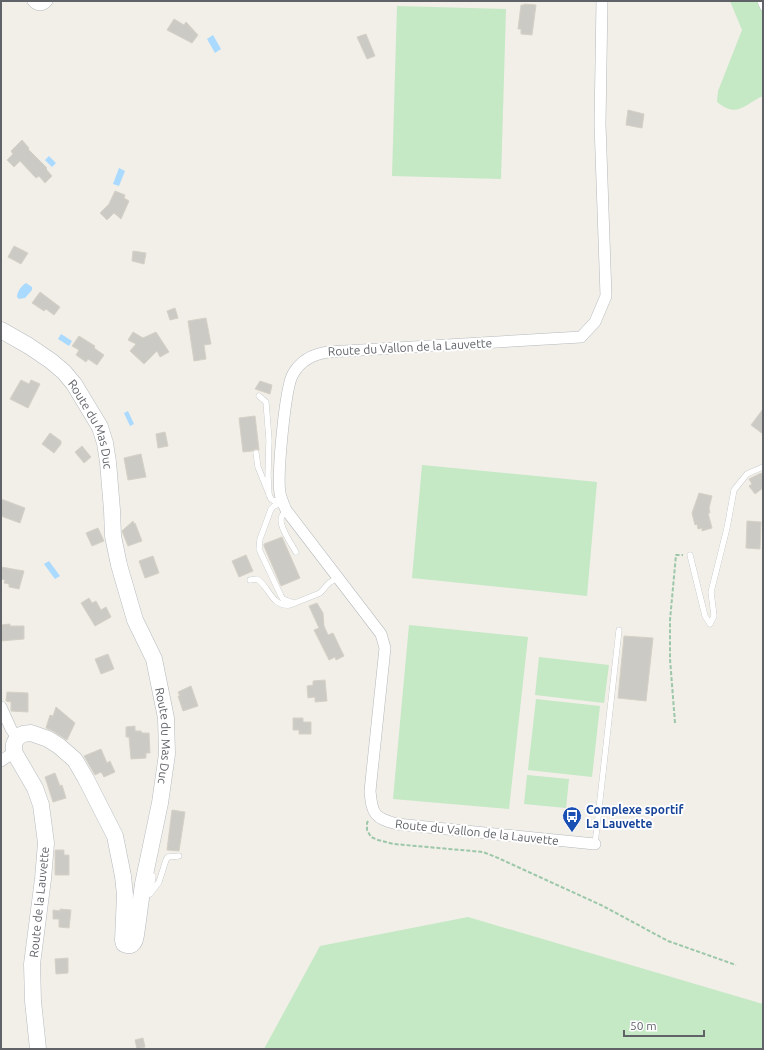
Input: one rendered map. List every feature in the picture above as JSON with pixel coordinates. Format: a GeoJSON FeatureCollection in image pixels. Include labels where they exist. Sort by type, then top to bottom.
{"type":"FeatureCollection","features":[{"type":"Feature","properties":{"kind":"street"},"geometry":{"type":"LineString","coordinates":[[33,1],[40,5],[47,1]]}},
{"type":"Feature","properties":{"kind":"street","name":"Route du Vallon de la Lauvette"},"geometry":{"type":"LineString","coordinates":[[595,844],[397,824],[380,819],[374,812],[370,791],[385,648],[381,634],[284,505],[280,492],[280,473],[282,435],[287,397],[292,375],[304,360],[317,354],[328,352],[581,337],[595,322],[606,296],[600,124],[602,1]]}},
{"type":"Feature","properties":{"kind":"street","name":"Route du Mas Duc"},"geometry":{"type":"LineString","coordinates":[[1,330],[29,346],[64,372],[74,384],[100,427],[105,443],[108,462],[113,536],[119,565],[135,620],[154,659],[166,718],[166,787],[143,884],[135,941],[132,945],[128,946],[124,944],[123,940],[125,895],[123,876],[114,836],[86,779],[74,760],[59,746],[48,739],[31,733],[23,734],[16,745]]}},
{"type":"Feature","properties":{"kind":"street"},"geometry":{"type":"LineString","coordinates":[[1,708],[11,729],[16,745],[1,761]]}},
{"type":"Feature","properties":{"kind":"street","name":"Route de la Lauvette"},"geometry":{"type":"LineString","coordinates":[[16,745],[41,805],[46,843],[32,964],[33,1001],[38,1049]]}},
{"type":"Feature","properties":{"kind":"lane"},"geometry":{"type":"LineString","coordinates":[[760,1],[763,8]]}},
{"type":"Feature","properties":{"kind":"lane"},"geometry":{"type":"LineString","coordinates":[[259,396],[266,402],[269,440],[269,495]]}},
{"type":"Feature","properties":{"kind":"lane"},"geometry":{"type":"LineString","coordinates":[[256,453],[258,467],[271,499],[284,505]]}},
{"type":"Feature","properties":{"kind":"lane"},"geometry":{"type":"LineString","coordinates":[[690,555],[705,616],[710,624],[714,616],[711,592],[727,528],[734,490],[747,474],[763,467]]}},
{"type":"Feature","properties":{"kind":"lane"},"geometry":{"type":"LineString","coordinates":[[284,505],[281,519],[285,533],[296,552]]}},
{"type":"Feature","properties":{"kind":"lane"},"geometry":{"type":"LineString","coordinates":[[284,505],[274,506],[271,509],[260,539],[259,549],[281,596],[283,599],[294,603]]}},
{"type":"Feature","properties":{"kind":"lane"},"geometry":{"type":"LineString","coordinates":[[250,580],[256,579],[260,581],[272,598],[285,606],[320,593],[329,583],[338,578]]}},
{"type":"Feature","properties":{"kind":"lane"},"geometry":{"type":"LineString","coordinates":[[595,844],[619,630]]}},
{"type":"Feature","properties":{"kind":"lane"},"geometry":{"type":"LineString","coordinates":[[148,899],[160,882],[168,857],[179,856]]}},
{"type":"Feature","properties":{"kind":"lane"},"geometry":{"type":"LineString","coordinates":[[138,920],[142,919],[144,916],[153,876]]}},
{"type":"Feature","properties":{"kind":"path"},"geometry":{"type":"LineString","coordinates":[[675,722],[670,660],[670,620],[676,555],[690,555]]}},
{"type":"Feature","properties":{"kind":"path"},"geometry":{"type":"LineString","coordinates":[[374,812],[367,823],[367,830],[371,836],[378,840],[394,844],[483,852],[603,906],[668,941],[736,965]]}},
{"type":"Feature","properties":{"kind":"green space"},"geometry":{"type":"Polygon","coordinates":[[[730,1],[763,1],[763,96],[736,110],[724,107],[717,102],[718,91],[742,30],[730,1]]]}},
{"type":"Feature","properties":{"kind":"green space"},"geometry":{"type":"Polygon","coordinates":[[[397,6],[506,9],[501,179],[392,176],[397,6]]]}},
{"type":"Feature","properties":{"kind":"green space"},"geometry":{"type":"Polygon","coordinates":[[[422,465],[597,482],[587,596],[412,578],[422,465]]]}},
{"type":"Feature","properties":{"kind":"green space"},"geometry":{"type":"Polygon","coordinates":[[[409,625],[528,637],[509,809],[393,799],[409,625]]]}},
{"type":"Feature","properties":{"kind":"green space"},"geometry":{"type":"Polygon","coordinates":[[[539,657],[609,665],[604,703],[535,695],[539,657]]]}},
{"type":"Feature","properties":{"kind":"green space"},"geometry":{"type":"Polygon","coordinates":[[[536,699],[600,706],[592,777],[528,770],[536,699]]]}},
{"type":"Feature","properties":{"kind":"green space"},"geometry":{"type":"Polygon","coordinates":[[[527,775],[569,779],[566,808],[524,804],[527,775]]]}},
{"type":"Feature","properties":{"kind":"green space"},"geometry":{"type":"Polygon","coordinates":[[[468,917],[763,1004],[763,1049],[264,1049],[320,946],[468,917]]]}},
{"type":"Feature","properties":{"kind":"water"},"geometry":{"type":"Polygon","coordinates":[[[213,35],[221,49],[215,53],[207,39],[213,35]]]}},
{"type":"Feature","properties":{"kind":"water"},"geometry":{"type":"Polygon","coordinates":[[[49,156],[56,163],[52,167],[45,160],[49,156]]]}},
{"type":"Feature","properties":{"kind":"water"},"geometry":{"type":"Polygon","coordinates":[[[119,168],[125,171],[119,186],[113,184],[119,168]]]}},
{"type":"Feature","properties":{"kind":"water"},"geometry":{"type":"Polygon","coordinates":[[[26,283],[32,287],[32,290],[25,298],[19,299],[17,295],[22,286],[26,283]]]}},
{"type":"Feature","properties":{"kind":"water"},"geometry":{"type":"Polygon","coordinates":[[[61,334],[72,341],[69,346],[58,339],[61,334]]]}},
{"type":"Feature","properties":{"kind":"water"},"geometry":{"type":"Polygon","coordinates":[[[128,411],[134,424],[130,426],[124,413],[128,411]]]}},
{"type":"Feature","properties":{"kind":"water"},"geometry":{"type":"Polygon","coordinates":[[[49,561],[60,576],[55,579],[44,564],[49,561]]]}},
{"type":"Feature","properties":{"kind":"building"},"geometry":{"type":"Polygon","coordinates":[[[521,5],[536,5],[532,35],[521,34],[521,29],[518,29],[521,5]]]}},
{"type":"Feature","properties":{"kind":"building"},"geometry":{"type":"Polygon","coordinates":[[[174,19],[184,25],[186,22],[198,35],[192,43],[167,30],[174,19]]]}},
{"type":"Feature","properties":{"kind":"building"},"geometry":{"type":"Polygon","coordinates":[[[366,34],[375,56],[367,59],[357,37],[366,34]]]}},
{"type":"Feature","properties":{"kind":"building"},"geometry":{"type":"Polygon","coordinates":[[[628,110],[644,114],[642,128],[626,125],[628,110]]]}},
{"type":"Feature","properties":{"kind":"building"},"geometry":{"type":"Polygon","coordinates":[[[22,140],[29,148],[28,149],[47,168],[46,169],[52,176],[45,183],[39,176],[36,178],[20,161],[14,167],[7,160],[13,154],[11,151],[22,140]]]}},
{"type":"Feature","properties":{"kind":"building"},"geometry":{"type":"Polygon","coordinates":[[[115,191],[125,195],[124,198],[129,201],[121,219],[114,213],[107,220],[100,213],[109,204],[115,191]]]}},
{"type":"Feature","properties":{"kind":"building"},"geometry":{"type":"Polygon","coordinates":[[[14,246],[28,253],[21,264],[8,257],[14,246]]]}},
{"type":"Feature","properties":{"kind":"building"},"geometry":{"type":"Polygon","coordinates":[[[133,251],[146,253],[144,264],[132,261],[133,251]]]}},
{"type":"Feature","properties":{"kind":"building"},"geometry":{"type":"Polygon","coordinates":[[[40,292],[60,307],[54,315],[46,309],[44,311],[32,303],[40,292]]]}},
{"type":"Feature","properties":{"kind":"building"},"geometry":{"type":"Polygon","coordinates":[[[175,308],[178,318],[170,320],[167,311],[175,308]]]}},
{"type":"Feature","properties":{"kind":"building"},"geometry":{"type":"Polygon","coordinates":[[[206,318],[211,344],[204,345],[206,359],[194,361],[188,321],[206,318]]]}},
{"type":"Feature","properties":{"kind":"building"},"geometry":{"type":"Polygon","coordinates":[[[133,332],[143,338],[156,332],[169,352],[160,357],[157,351],[144,364],[130,351],[136,344],[128,340],[133,332]]]}},
{"type":"Feature","properties":{"kind":"building"},"geometry":{"type":"Polygon","coordinates":[[[79,336],[95,346],[94,348],[104,355],[97,365],[88,359],[86,362],[76,355],[79,350],[72,346],[79,336]]]}},
{"type":"Feature","properties":{"kind":"building"},"geometry":{"type":"Polygon","coordinates":[[[21,380],[29,384],[31,380],[40,384],[28,408],[10,399],[21,380]]]}},
{"type":"Feature","properties":{"kind":"building"},"geometry":{"type":"Polygon","coordinates":[[[260,381],[272,385],[270,394],[255,389],[260,381]]]}},
{"type":"Feature","properties":{"kind":"building"},"geometry":{"type":"Polygon","coordinates":[[[763,409],[763,434],[751,425],[763,409]]]}},
{"type":"Feature","properties":{"kind":"building"},"geometry":{"type":"Polygon","coordinates":[[[255,416],[259,450],[256,449],[243,452],[239,418],[255,416]]]}},
{"type":"Feature","properties":{"kind":"building"},"geometry":{"type":"Polygon","coordinates":[[[165,432],[168,446],[158,448],[156,434],[165,432]]]}},
{"type":"Feature","properties":{"kind":"building"},"geometry":{"type":"Polygon","coordinates":[[[50,433],[61,441],[61,444],[54,453],[42,444],[50,433]]]}},
{"type":"Feature","properties":{"kind":"building"},"geometry":{"type":"Polygon","coordinates":[[[82,446],[91,457],[84,463],[75,452],[82,446]]]}},
{"type":"Feature","properties":{"kind":"building"},"geometry":{"type":"Polygon","coordinates":[[[141,454],[146,477],[128,480],[124,458],[141,454]]]}},
{"type":"Feature","properties":{"kind":"building"},"geometry":{"type":"Polygon","coordinates":[[[761,473],[763,476],[763,488],[755,494],[749,486],[752,484],[749,479],[761,473]]]}},
{"type":"Feature","properties":{"kind":"building"},"geometry":{"type":"Polygon","coordinates":[[[699,493],[712,496],[709,508],[710,513],[708,513],[712,528],[702,531],[702,528],[698,529],[697,524],[695,525],[692,513],[699,493]]]}},
{"type":"Feature","properties":{"kind":"building"},"geometry":{"type":"Polygon","coordinates":[[[1,499],[25,508],[20,523],[1,516],[1,499]]]}},
{"type":"Feature","properties":{"kind":"building"},"geometry":{"type":"Polygon","coordinates":[[[133,521],[142,541],[128,546],[122,531],[133,521]]]}},
{"type":"Feature","properties":{"kind":"building"},"geometry":{"type":"Polygon","coordinates":[[[747,521],[761,522],[760,549],[746,548],[747,521]]]}},
{"type":"Feature","properties":{"kind":"building"},"geometry":{"type":"Polygon","coordinates":[[[98,528],[104,541],[92,546],[86,533],[98,528]]]}},
{"type":"Feature","properties":{"kind":"building"},"geometry":{"type":"Polygon","coordinates":[[[282,537],[300,578],[281,586],[264,544],[282,537]]]}},
{"type":"Feature","properties":{"kind":"building"},"geometry":{"type":"Polygon","coordinates":[[[246,555],[253,571],[239,577],[232,561],[246,555]]]}},
{"type":"Feature","properties":{"kind":"building"},"geometry":{"type":"Polygon","coordinates":[[[153,556],[159,573],[145,578],[139,561],[153,556]]]}},
{"type":"Feature","properties":{"kind":"building"},"geometry":{"type":"Polygon","coordinates":[[[1,567],[24,571],[19,589],[9,587],[9,584],[4,583],[5,580],[1,579],[1,567]]]}},
{"type":"Feature","properties":{"kind":"building"},"geometry":{"type":"Polygon","coordinates":[[[89,598],[92,603],[96,601],[101,610],[106,607],[111,617],[95,626],[81,603],[89,598]]]}},
{"type":"Feature","properties":{"kind":"building"},"geometry":{"type":"Polygon","coordinates":[[[317,603],[323,613],[324,626],[328,635],[333,633],[344,656],[336,660],[335,657],[329,660],[314,630],[319,628],[309,606],[317,603]]]}},
{"type":"Feature","properties":{"kind":"building"},"geometry":{"type":"Polygon","coordinates":[[[10,624],[10,626],[24,626],[24,639],[1,641],[1,625],[10,624]]]}},
{"type":"Feature","properties":{"kind":"building"},"geometry":{"type":"Polygon","coordinates":[[[624,636],[653,638],[646,701],[618,698],[624,636]]]}},
{"type":"Feature","properties":{"kind":"building"},"geometry":{"type":"Polygon","coordinates":[[[108,654],[114,669],[101,674],[95,659],[108,654]]]}},
{"type":"Feature","properties":{"kind":"building"},"geometry":{"type":"Polygon","coordinates":[[[325,680],[327,701],[315,702],[315,697],[308,698],[307,686],[313,685],[313,681],[325,680]]]}},
{"type":"Feature","properties":{"kind":"building"},"geometry":{"type":"Polygon","coordinates":[[[191,686],[198,706],[183,711],[178,692],[191,686]]]}},
{"type":"Feature","properties":{"kind":"building"},"geometry":{"type":"Polygon","coordinates":[[[7,692],[28,693],[28,712],[11,711],[11,702],[6,701],[7,692]]]}},
{"type":"Feature","properties":{"kind":"building"},"geometry":{"type":"Polygon","coordinates":[[[56,707],[75,723],[67,740],[46,728],[50,715],[53,716],[56,707]]]}},
{"type":"Feature","properties":{"kind":"building"},"geometry":{"type":"Polygon","coordinates":[[[293,718],[303,718],[303,722],[311,722],[311,734],[299,734],[299,730],[293,730],[293,718]]]}},
{"type":"Feature","properties":{"kind":"building"},"geometry":{"type":"Polygon","coordinates":[[[135,726],[135,731],[149,733],[150,753],[146,753],[146,758],[131,759],[129,737],[126,737],[126,727],[135,726]]]}},
{"type":"Feature","properties":{"kind":"building"},"geometry":{"type":"Polygon","coordinates":[[[101,749],[107,763],[110,761],[115,772],[104,777],[101,772],[95,775],[84,756],[101,749]]]}},
{"type":"Feature","properties":{"kind":"building"},"geometry":{"type":"Polygon","coordinates":[[[55,773],[60,786],[62,785],[66,798],[53,802],[45,777],[55,773]]]}},
{"type":"Feature","properties":{"kind":"building"},"geometry":{"type":"Polygon","coordinates":[[[172,810],[185,812],[179,851],[167,850],[172,810]]]}},
{"type":"Feature","properties":{"kind":"building"},"geometry":{"type":"Polygon","coordinates":[[[55,850],[64,850],[64,855],[69,855],[69,875],[55,875],[55,850]]]}},
{"type":"Feature","properties":{"kind":"building"},"geometry":{"type":"Polygon","coordinates":[[[60,909],[71,910],[69,928],[59,927],[59,919],[53,919],[53,910],[60,911],[60,909]]]}},
{"type":"Feature","properties":{"kind":"building"},"geometry":{"type":"Polygon","coordinates":[[[68,958],[68,973],[56,974],[55,959],[68,958]]]}},
{"type":"Feature","properties":{"kind":"building"},"geometry":{"type":"Polygon","coordinates":[[[143,1038],[145,1047],[137,1049],[135,1040],[143,1038]]]}},
{"type":"Feature","properties":{"kind":"place","name":"Complexe sportif La Lauvette"},"geometry":{"type":"Point","coordinates":[572,833]}}]}
